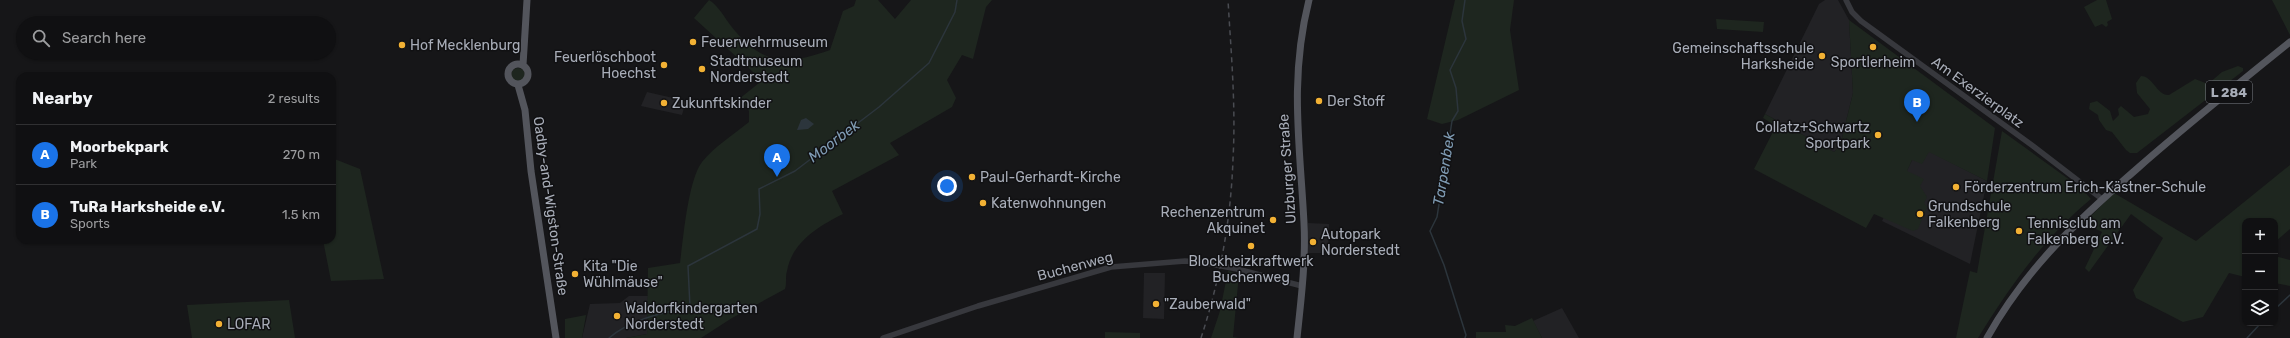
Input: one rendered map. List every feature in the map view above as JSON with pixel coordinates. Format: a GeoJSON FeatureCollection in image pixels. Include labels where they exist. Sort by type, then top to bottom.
{"type":"FeatureCollection","features":[{"type":"Feature","properties":{"kind":"main road","name":"Oadby-and-Wigston-Straße"},"geometry":{"type":"LineString","coordinates":[[521,65],[524,47],[527,0]]}},
{"type":"Feature","properties":{"kind":"main road","name":"Ulzburger Straße"},"geometry":{"type":"LineString","coordinates":[[1297,338],[1302,286],[1304,228],[1296,99],[1301,40],[1309,0]]}},
{"type":"Feature","properties":{"kind":"main road","name":"L 284"},"geometry":{"type":"LineString","coordinates":[[1987,338],[2012,297],[2039,261],[2102,199],[2168,142],[2290,42]]}},
{"type":"Feature","properties":{"kind":"main road","name":"Oadby-and-Wigston-Straße"},"geometry":{"type":"LineString","coordinates":[[520,85],[510,82],[508,74],[510,68],[521,65]]}},
{"type":"Feature","properties":{"kind":"main road","name":"Oadby-and-Wigston-Straße"},"geometry":{"type":"LineString","coordinates":[[520,85],[529,76],[528,70],[521,65]]}},
{"type":"Feature","properties":{"kind":"main road","name":"Oadby-and-Wigston-Straße"},"geometry":{"type":"LineString","coordinates":[[520,85],[531,171],[556,338]]}},
{"type":"Feature","properties":{"kind":"street","name":"Am Exerzierplatz"},"geometry":{"type":"LineString","coordinates":[[1846,0],[1852,12],[1861,21],[2033,146],[2102,199]]}},
{"type":"Feature","properties":{"kind":"street","name":"Buchenweg"},"geometry":{"type":"LineString","coordinates":[[883,338],[1104,268],[1185,261],[1233,268],[1302,286]]}},
{"type":"Feature","properties":{"kind":"shaded area"},"geometry":{"type":"Polygon","coordinates":[[[709,0],[718,8],[742,39],[753,48],[764,55],[775,59],[787,60],[814,55],[830,50],[843,11],[854,6],[856,0],[878,0],[895,19],[911,0],[992,0],[986,7],[973,59],[962,55],[947,80],[956,98],[952,107],[890,143],[899,155],[832,191],[843,214],[808,236],[794,252],[786,273],[785,289],[732,318],[701,338],[626,338],[647,334],[648,268],[680,263],[687,211],[693,182],[697,171],[702,162],[713,151],[749,122],[749,111],[739,99],[759,83],[753,72],[694,18],[709,0]]]}},
{"type":"Feature","properties":{"kind":"shaded area"},"geometry":{"type":"Polygon","coordinates":[[[1455,0],[1514,0],[1510,30],[1519,90],[1458,120],[1442,124],[1427,119],[1455,0]]]}},
{"type":"Feature","properties":{"kind":"shaded area","name":"Gemeinschaftsschule Harksheide"},"geometry":{"type":"Polygon","coordinates":[[[1825,0],[1838,0],[1849,20],[1853,93],[1840,146],[1834,152],[1765,114],[1819,4],[1825,0]]]}},
{"type":"Feature","properties":{"kind":"shaded area"},"geometry":{"type":"Polygon","coordinates":[[[2097,0],[2106,0],[2112,19],[2107,22],[2108,25],[2106,27],[2102,24],[2095,27],[2084,7],[2097,0]]]}},
{"type":"Feature","properties":{"kind":"shaded area"},"geometry":{"type":"Polygon","coordinates":[[[2272,0],[2290,0],[2290,35],[2272,0]]]}},
{"type":"Feature","properties":{"kind":"shaded area"},"geometry":{"type":"Polygon","coordinates":[[[1716,19],[1764,22],[1763,32],[1717,29],[1716,19]]]}},
{"type":"Feature","properties":{"kind":"shaded area"},"geometry":{"type":"Polygon","coordinates":[[[1849,20],[1995,128],[1987,181],[1929,152],[1922,164],[1912,160],[1907,171],[1924,179],[1920,186],[1927,197],[1924,203],[1927,207],[1918,229],[1913,231],[1874,214],[1866,228],[1754,169],[1776,126],[1763,118],[1765,114],[1834,152],[1840,146],[1853,93],[1849,20]]]}},
{"type":"Feature","properties":{"kind":"shaded area"},"geometry":{"type":"Polygon","coordinates":[[[2238,66],[2243,68],[2243,71],[2137,153],[2130,153],[2126,150],[2112,132],[2106,130],[2099,120],[2098,115],[2089,109],[2090,103],[2097,101],[2110,111],[2113,121],[2119,115],[2118,109],[2121,106],[2134,117],[2148,114],[2150,109],[2137,93],[2136,83],[2141,76],[2149,79],[2161,92],[2169,95],[2195,79],[2208,84],[2222,72],[2238,66]]]}},
{"type":"Feature","properties":{"kind":"shaded area"},"geometry":{"type":"Polygon","coordinates":[[[518,68],[523,70],[525,75],[523,80],[518,82],[513,80],[511,75],[513,70],[518,68]]]}},
{"type":"Feature","properties":{"kind":"shaded area","name":"Zukunftskinder"},"geometry":{"type":"Polygon","coordinates":[[[647,92],[686,101],[682,115],[641,106],[647,92]]]}},
{"type":"Feature","properties":{"kind":"shaded area"},"geometry":{"type":"Polygon","coordinates":[[[806,118],[814,124],[808,129],[797,130],[801,120],[806,118]]]}},
{"type":"Feature","properties":{"kind":"shaded area"},"geometry":{"type":"Polygon","coordinates":[[[2002,131],[2081,188],[2091,199],[2043,246],[2015,281],[1978,338],[1956,338],[1970,271],[1977,273],[2002,131]]]}},
{"type":"Feature","properties":{"kind":"shaded area"},"geometry":{"type":"Polygon","coordinates":[[[1919,146],[1987,181],[1970,264],[1882,221],[1919,146]]]}},
{"type":"Feature","properties":{"kind":"shaded area"},"geometry":{"type":"Polygon","coordinates":[[[336,160],[360,169],[384,279],[331,281],[324,244],[336,244],[336,160]]]}},
{"type":"Feature","properties":{"kind":"shaded area"},"geometry":{"type":"Polygon","coordinates":[[[2290,165],[2290,229],[2278,239],[2278,218],[2242,218],[2242,276],[2229,273],[2203,317],[2183,322],[2136,298],[2133,290],[2163,238],[2131,214],[2089,272],[2085,268],[2102,232],[2084,223],[2114,193],[2196,241],[2290,165]]]}},
{"type":"Feature","properties":{"kind":"shaded area"},"geometry":{"type":"Polygon","coordinates":[[[1308,223],[1329,224],[1328,253],[1308,253],[1308,223]]]}},
{"type":"Feature","properties":{"kind":"shaded area"},"geometry":{"type":"Polygon","coordinates":[[[2278,257],[2290,260],[2290,286],[2278,284],[2278,257]]]}},
{"type":"Feature","properties":{"kind":"shaded area"},"geometry":{"type":"Polygon","coordinates":[[[1228,271],[1239,274],[1233,337],[1239,338],[1211,338],[1220,311],[1228,271]]]}},
{"type":"Feature","properties":{"kind":"shaded area"},"geometry":{"type":"Polygon","coordinates":[[[1144,273],[1165,273],[1164,319],[1143,318],[1144,273]]]}},
{"type":"Feature","properties":{"kind":"shaded area","name":"Waldorfkindergarten Norderstedt"},"geometry":{"type":"Polygon","coordinates":[[[629,296],[648,296],[647,334],[626,338],[582,338],[590,304],[620,303],[629,296]]]}},
{"type":"Feature","properties":{"kind":"shaded area","name":"LOFAR"},"geometry":{"type":"Polygon","coordinates":[[[289,300],[295,338],[192,338],[187,305],[289,300]]]}},
{"type":"Feature","properties":{"kind":"shaded area"},"geometry":{"type":"Polygon","coordinates":[[[1562,308],[1579,338],[1542,338],[1533,321],[1562,308]]]}},
{"type":"Feature","properties":{"kind":"shaded area"},"geometry":{"type":"Polygon","coordinates":[[[586,315],[582,338],[565,338],[565,319],[586,315]]]}},
{"type":"Feature","properties":{"kind":"shaded area"},"geometry":{"type":"Polygon","coordinates":[[[1532,318],[1542,338],[1476,338],[1476,332],[1506,332],[1505,325],[1515,326],[1532,318]]]}},
{"type":"Feature","properties":{"kind":"shaded area"},"geometry":{"type":"Polygon","coordinates":[[[1105,332],[1140,333],[1140,338],[1105,338],[1105,332]]]}},
{"type":"Feature","properties":{"kind":"waterway","name":"Moorbek"},"geometry":{"type":"LineString","coordinates":[[609,338],[618,331],[637,321],[658,314],[690,307],[688,266],[757,229],[760,214],[759,189],[795,171],[879,107],[929,63],[955,12],[957,0]]}},
{"type":"Feature","properties":{"kind":"waterway","name":"Tarpenbek"},"geometry":{"type":"LineString","coordinates":[[1465,0],[1462,21],[1466,39],[1450,70],[1456,88],[1458,111],[1452,121],[1437,217],[1430,231],[1444,265],[1466,335],[1465,338]]}},
{"type":"Feature","properties":{"kind":"waterway"},"geometry":{"type":"LineString","coordinates":[[2278,306],[2290,295]]}},
{"type":"Feature","properties":{"kind":"waterway"},"geometry":{"type":"LineString","coordinates":[[2247,338],[2258,326]]}},
{"type":"Feature","properties":{"kind":"railway"},"geometry":{"type":"LineString","coordinates":[[1201,338],[1219,272],[1227,227],[1232,182],[1234,99],[1228,0]]}},
{"type":"Feature","properties":{"kind":"place","name":"Feuerwehrmuseum"},"geometry":{"type":"Point","coordinates":[693,42]}},
{"type":"Feature","properties":{"kind":"place","name":"Hof Mecklenburg"},"geometry":{"type":"Point","coordinates":[402,45]}},
{"type":"Feature","properties":{"kind":"place","name":"Sportlerheim"},"geometry":{"type":"Point","coordinates":[1873,47]}},
{"type":"Feature","properties":{"kind":"place","name":"Gemeinschaftsschule Harksheide"},"geometry":{"type":"Point","coordinates":[1822,56]}},
{"type":"Feature","properties":{"kind":"place","name":"Feuerlöschboot Hoechst"},"geometry":{"type":"Point","coordinates":[664,65]}},
{"type":"Feature","properties":{"kind":"place","name":"Stadtmuseum Norderstedt"},"geometry":{"type":"Point","coordinates":[702,69]}},
{"type":"Feature","properties":{"kind":"place","name":"Der Stoff"},"geometry":{"type":"Point","coordinates":[1319,101]}},
{"type":"Feature","properties":{"kind":"place","name":"Zukunftskinder"},"geometry":{"type":"Point","coordinates":[664,103]}},
{"type":"Feature","properties":{"kind":"place","name":"TuRa Harksheide e.V."},"geometry":{"type":"Point","coordinates":[1917,122]}},
{"type":"Feature","properties":{"kind":"place","name":"Collatz+Schwartz Sportpark"},"geometry":{"type":"Point","coordinates":[1878,135]}},
{"type":"Feature","properties":{"kind":"place","name":"Moorbekpark"},"geometry":{"type":"Point","coordinates":[777,177]}},
{"type":"Feature","properties":{"kind":"place","name":"Paul-Gerhardt-Kirche"},"geometry":{"type":"Point","coordinates":[972,177]}},
{"type":"Feature","properties":{"kind":"place","name":"Förderzentrum Erich-Kästner-Schule"},"geometry":{"type":"Point","coordinates":[1956,187]}},
{"type":"Feature","properties":{"kind":"place","name":"Katenwohnungen"},"geometry":{"type":"Point","coordinates":[983,203]}},
{"type":"Feature","properties":{"kind":"place","name":"Grundschule Falkenberg"},"geometry":{"type":"Point","coordinates":[1920,214]}},
{"type":"Feature","properties":{"kind":"place","name":"Rechenzentrum Akquinet"},"geometry":{"type":"Point","coordinates":[1273,220]}},
{"type":"Feature","properties":{"kind":"place","name":"Tennisclub am Falkenberg e.V."},"geometry":{"type":"Point","coordinates":[2019,231]}},
{"type":"Feature","properties":{"kind":"place","name":"Autopark Norderstedt"},"geometry":{"type":"Point","coordinates":[1313,242]}},
{"type":"Feature","properties":{"kind":"place","name":"Blockheizkraftwerk Buchenweg"},"geometry":{"type":"Point","coordinates":[1251,246]}},
{"type":"Feature","properties":{"kind":"place","name":"Kita \"Die Wühlmäuse\""},"geometry":{"type":"Point","coordinates":[575,274]}},
{"type":"Feature","properties":{"kind":"place","name":"\"Zauberwald\""},"geometry":{"type":"Point","coordinates":[1156,304]}},
{"type":"Feature","properties":{"kind":"place","name":"Waldorfkindergarten Norderstedt"},"geometry":{"type":"Point","coordinates":[617,316]}},
{"type":"Feature","properties":{"kind":"place","name":"LOFAR"},"geometry":{"type":"Point","coordinates":[219,324]}}]}
